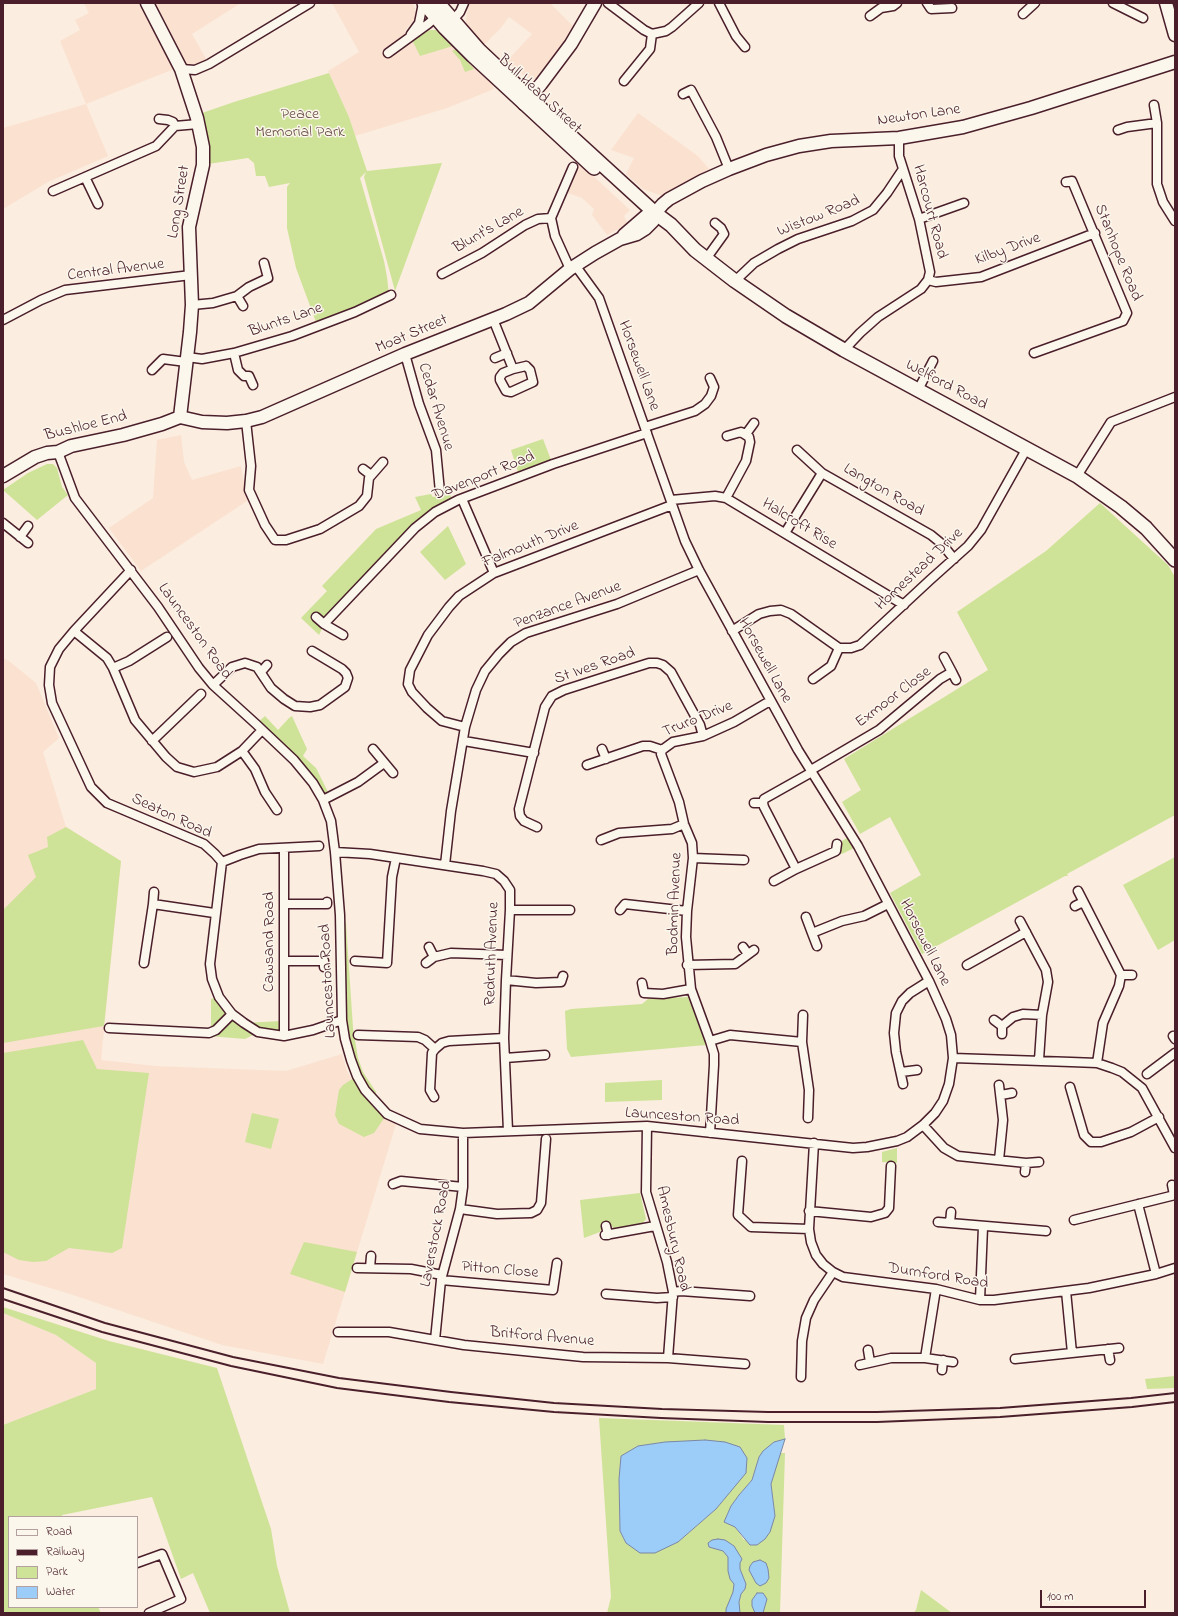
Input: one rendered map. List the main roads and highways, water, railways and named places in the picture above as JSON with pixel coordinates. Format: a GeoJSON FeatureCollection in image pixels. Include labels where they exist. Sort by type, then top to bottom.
{"type":"FeatureCollection","features":[{"type":"Feature","properties":{"kind":"main road","name":"Bull Head Street"},"geometry":{"type":"LineString","coordinates":[[424,3],[436,18],[449,24],[479,50],[527,101],[636,207],[657,220]]}},
{"type":"Feature","properties":{"kind":"main road","name":"Bull Head Street"},"geometry":{"type":"LineString","coordinates":[[438,3],[449,24]]}},
{"type":"Feature","properties":{"kind":"main road","name":"Bull Head Street"},"geometry":{"type":"LineString","coordinates":[[527,101],[596,158],[633,192],[657,220]]}},
{"type":"Feature","properties":{"kind":"main road","name":"Welford Road"},"geometry":{"type":"LineString","coordinates":[[657,220],[684,246],[695,250],[735,281],[786,316],[844,350],[1077,476],[1121,507],[1146,528],[1175,560]]}},
{"type":"Feature","properties":{"kind":"water"},"geometry":{"type":"Polygon","coordinates":[[[785,1439],[771,1484],[775,1516],[770,1532],[765,1539],[757,1545],[750,1545],[735,1527],[724,1522],[731,1506],[752,1480],[759,1457],[763,1451],[774,1442],[785,1439]]]}},
{"type":"Feature","properties":{"kind":"water"},"geometry":{"type":"Polygon","coordinates":[[[705,1440],[725,1442],[740,1447],[747,1458],[746,1473],[716,1509],[678,1542],[655,1553],[640,1553],[626,1543],[620,1531],[619,1479],[621,1456],[638,1446],[665,1442],[705,1440]]]}},
{"type":"Feature","properties":{"kind":"water"},"geometry":{"type":"Polygon","coordinates":[[[712,1540],[725,1540],[734,1546],[742,1559],[740,1569],[746,1584],[739,1602],[740,1613],[726,1613],[734,1584],[730,1579],[728,1571],[728,1557],[723,1551],[709,1547],[708,1543],[712,1540]]]}},
{"type":"Feature","properties":{"kind":"water"},"geometry":{"type":"Polygon","coordinates":[[[760,1560],[766,1563],[769,1578],[766,1583],[760,1586],[756,1583],[749,1570],[753,1562],[760,1560]]]}},
{"type":"Feature","properties":{"kind":"water"},"geometry":{"type":"Polygon","coordinates":[[[757,1593],[763,1593],[767,1599],[763,1613],[755,1613],[752,1606],[752,1600],[757,1593]]]}},
{"type":"Feature","properties":{"kind":"railway"},"geometry":{"type":"LineString","coordinates":[[3,1288],[105,1323],[233,1357],[339,1378],[554,1403],[662,1409],[768,1412],[877,1412],[1000,1408],[1131,1398],[1175,1393]]}},
{"type":"Feature","properties":{"kind":"railway"},"geometry":{"type":"LineString","coordinates":[[3,1299],[102,1332],[231,1366],[337,1388],[449,1402],[554,1412],[768,1422],[877,1422],[1000,1417],[1132,1407],[1175,1402]]}},
{"type":"Feature","properties":{"kind":"park label","name":"Peace Memorial Park"},"geometry":{"type":"Point","coordinates":[300,124]}}]}
